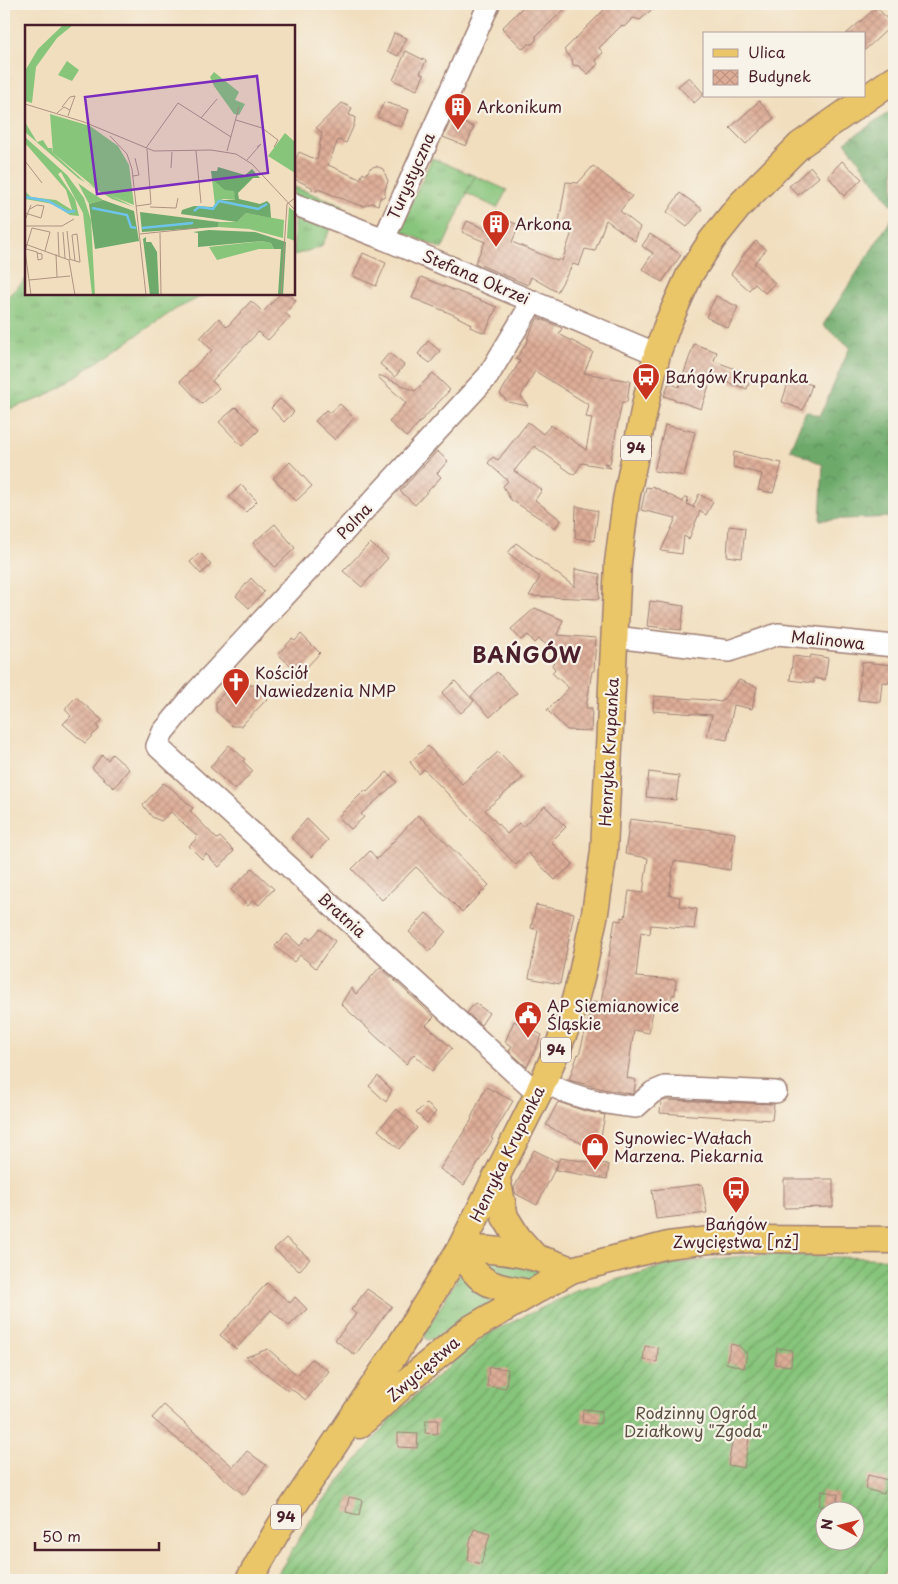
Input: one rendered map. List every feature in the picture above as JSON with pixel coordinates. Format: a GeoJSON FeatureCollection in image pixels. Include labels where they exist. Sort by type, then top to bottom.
{"type":"FeatureCollection","features":[{"type":"Feature","properties":{"kind":"main road","name":"Henryka Krupanka"},"geometry":{"type":"LineString","coordinates":[[325,1456],[398,1349],[460,1249],[497,1179],[540,1088],[569,1020],[581,978],[595,913],[604,852],[618,563],[626,500],[657,354],[668,323],[690,274],[712,240],[740,205],[800,145],[894,79]]}},
{"type":"Feature","properties":{"kind":"main road"},"geometry":{"type":"LineString","coordinates":[[497,1179],[505,1217],[518,1238],[535,1257]]}},
{"type":"Feature","properties":{"kind":"main road","name":"Zwycięstwa"},"geometry":{"type":"LineString","coordinates":[[325,1456],[412,1377],[470,1329],[571,1270],[668,1245],[710,1240],[894,1240]]}},
{"type":"Feature","properties":{"kind":"main road"},"geometry":{"type":"LineString","coordinates":[[460,1249],[491,1249],[535,1257],[571,1270]]}},
{"type":"Feature","properties":{"kind":"main road"},"geometry":{"type":"LineString","coordinates":[[460,1249],[475,1272],[486,1282],[529,1294]]}},
{"type":"Feature","properties":{"kind":"main road","name":"94"},"geometry":{"type":"LineString","coordinates":[[249,1580],[280,1526],[325,1456]]}},
{"type":"Feature","properties":{"kind":"street","name":"Turystyczna"},"geometry":{"type":"LineString","coordinates":[[384,239],[489,4]]}},
{"type":"Feature","properties":{"kind":"street","name":"Stefana Okrzei"},"geometry":{"type":"LineString","coordinates":[[295,204],[384,239],[657,354]]}},
{"type":"Feature","properties":{"kind":"street","name":"Polna"},"geometry":{"type":"LineString","coordinates":[[163,732],[196,692],[488,376],[533,301]]}},
{"type":"Feature","properties":{"kind":"street","name":"Malinowa"},"geometry":{"type":"LineString","coordinates":[[615,637],[729,652],[778,634],[894,646]]}},
{"type":"Feature","properties":{"kind":"street","name":"Bratnia"},"geometry":{"type":"LineString","coordinates":[[163,732],[157,746],[540,1088]]}},
{"type":"Feature","properties":{"kind":"street"},"geometry":{"type":"LineString","coordinates":[[540,1088],[636,1107],[654,1092],[665,1087],[776,1092]]}},
{"type":"Feature","properties":{"kind":"green space"},"geometry":{"type":"Polygon","coordinates":[[[894,109],[894,208],[845,142],[894,109]]]}},
{"type":"Feature","properties":{"kind":"green space"},"geometry":{"type":"Polygon","coordinates":[[[432,158],[475,176],[442,249],[399,230],[432,158]]]}},
{"type":"Feature","properties":{"kind":"green space"},"geometry":{"type":"Polygon","coordinates":[[[475,176],[507,190],[497,208],[466,193],[475,176]]]}},
{"type":"Feature","properties":{"kind":"green space"},"geometry":{"type":"Polygon","coordinates":[[[295,187],[343,205],[321,247],[295,255],[295,187]]]}},
{"type":"Feature","properties":{"kind":"green space"},"geometry":{"type":"Polygon","coordinates":[[[894,215],[894,517],[820,520],[823,465],[790,449],[806,411],[820,416],[850,347],[823,325],[894,215]]]}},
{"type":"Feature","properties":{"kind":"green space"},"geometry":{"type":"Polygon","coordinates":[[[25,280],[25,295],[205,295],[176,309],[45,397],[4,411],[4,300],[25,280]]]}},
{"type":"Feature","properties":{"kind":"green space","name":"Rodzinny Ogród Działkowy \"Zgoda\""},"geometry":{"type":"Polygon","coordinates":[[[760,1254],[894,1259],[894,1531],[877,1559],[859,1580],[274,1580],[320,1505],[397,1411],[485,1335],[577,1291],[671,1264],[760,1254]]]}},
{"type":"Feature","properties":{"kind":"green space"},"geometry":{"type":"Polygon","coordinates":[[[478,1256],[542,1271],[538,1279],[499,1282],[478,1256]]]}},
{"type":"Feature","properties":{"kind":"green space"},"geometry":{"type":"Polygon","coordinates":[[[464,1267],[500,1298],[432,1339],[427,1340],[425,1333],[464,1267]]]}},
{"type":"Feature","properties":{"kind":"green space"},"geometry":{"type":"Polygon","coordinates":[[[894,1531],[894,1562],[879,1580],[859,1580],[877,1559],[894,1531]]]}},
{"type":"Feature","properties":{"kind":"building"},"geometry":{"type":"Polygon","coordinates":[[[526,4],[570,4],[536,36],[536,40],[532,44],[528,44],[523,49],[502,28],[526,4]]]}},
{"type":"Feature","properties":{"kind":"building"},"geometry":{"type":"Polygon","coordinates":[[[610,4],[658,4],[640,20],[633,18],[624,27],[622,25],[599,48],[603,53],[595,60],[598,64],[588,74],[579,66],[573,65],[572,59],[564,50],[610,4]]]}},
{"type":"Feature","properties":{"kind":"building"},"geometry":{"type":"Polygon","coordinates":[[[877,7],[892,25],[866,49],[866,32],[848,32],[877,7]]]}},
{"type":"Feature","properties":{"kind":"building"},"geometry":{"type":"Polygon","coordinates":[[[394,33],[407,38],[398,56],[387,51],[394,33]]]}},
{"type":"Feature","properties":{"kind":"building"},"geometry":{"type":"Polygon","coordinates":[[[406,51],[426,61],[420,73],[424,75],[417,90],[393,80],[406,51]]]}},
{"type":"Feature","properties":{"kind":"building"},"geometry":{"type":"Polygon","coordinates":[[[689,77],[703,95],[694,103],[678,86],[689,77]]]}},
{"type":"Feature","properties":{"kind":"building"},"geometry":{"type":"Polygon","coordinates":[[[759,101],[774,118],[746,144],[730,128],[759,101]]]}},
{"type":"Feature","properties":{"kind":"building"},"geometry":{"type":"Polygon","coordinates":[[[384,102],[409,110],[401,127],[377,117],[384,102]]]}},
{"type":"Feature","properties":{"kind":"building"},"geometry":{"type":"Polygon","coordinates":[[[342,103],[352,108],[349,115],[355,117],[354,125],[346,143],[338,140],[328,165],[360,179],[363,173],[366,175],[370,168],[376,166],[383,169],[388,181],[385,196],[380,198],[378,205],[372,203],[364,206],[358,205],[318,189],[317,191],[312,190],[312,187],[295,179],[295,160],[299,152],[317,160],[322,133],[316,128],[342,103]]]}},
{"type":"Feature","properties":{"kind":"building","name":"Arkonikum"},"geometry":{"type":"Polygon","coordinates":[[[459,121],[474,127],[466,146],[443,137],[450,122],[458,124],[459,121]]]}},
{"type":"Feature","properties":{"kind":"building"},"geometry":{"type":"Polygon","coordinates":[[[842,161],[862,179],[844,196],[828,176],[842,161]]]}},
{"type":"Feature","properties":{"kind":"building"},"geometry":{"type":"Polygon","coordinates":[[[593,166],[632,196],[620,211],[640,227],[635,241],[606,220],[595,251],[585,249],[579,266],[573,264],[557,292],[531,277],[528,285],[475,263],[485,242],[462,232],[467,221],[490,231],[496,216],[519,225],[512,242],[557,261],[559,259],[562,261],[572,232],[558,228],[566,182],[578,183],[593,166]]]}},
{"type":"Feature","properties":{"kind":"building"},"geometry":{"type":"Polygon","coordinates":[[[811,167],[819,177],[798,195],[789,186],[811,167]]]}},
{"type":"Feature","properties":{"kind":"building"},"geometry":{"type":"Polygon","coordinates":[[[680,193],[702,209],[687,227],[667,212],[680,193]]]}},
{"type":"Feature","properties":{"kind":"building"},"geometry":{"type":"Polygon","coordinates":[[[650,234],[681,255],[662,282],[642,269],[653,253],[642,246],[650,234]]]}},
{"type":"Feature","properties":{"kind":"building"},"geometry":{"type":"Polygon","coordinates":[[[756,241],[766,250],[754,263],[775,283],[765,293],[755,284],[749,290],[731,274],[744,254],[756,241]]]}},
{"type":"Feature","properties":{"kind":"building"},"geometry":{"type":"Polygon","coordinates":[[[363,253],[386,263],[376,286],[353,276],[363,253]]]}},
{"type":"Feature","properties":{"kind":"building"},"geometry":{"type":"Polygon","coordinates":[[[421,277],[497,307],[485,333],[470,327],[471,324],[452,314],[412,298],[421,277]]]}},
{"type":"Feature","properties":{"kind":"building"},"geometry":{"type":"Polygon","coordinates":[[[279,295],[290,295],[296,301],[285,313],[290,317],[268,340],[258,332],[212,381],[219,388],[202,404],[180,381],[212,350],[200,338],[219,318],[227,327],[251,301],[263,312],[279,295]]]}},
{"type":"Feature","properties":{"kind":"building"},"geometry":{"type":"Polygon","coordinates":[[[716,296],[738,307],[728,328],[706,317],[716,296]]]}},
{"type":"Feature","properties":{"kind":"building"},"geometry":{"type":"Polygon","coordinates":[[[538,318],[562,328],[559,334],[593,352],[584,373],[630,381],[627,402],[622,402],[610,464],[604,463],[611,468],[582,463],[574,475],[534,446],[514,471],[542,490],[535,500],[561,520],[555,528],[510,499],[503,486],[508,481],[488,463],[493,457],[498,460],[528,422],[543,434],[551,425],[586,450],[592,418],[586,417],[589,405],[535,371],[521,396],[528,406],[508,402],[500,394],[520,361],[516,359],[529,339],[527,338],[538,318]]]}},
{"type":"Feature","properties":{"kind":"building"},"geometry":{"type":"Polygon","coordinates":[[[428,341],[440,351],[430,363],[418,354],[428,341]]]}},
{"type":"Feature","properties":{"kind":"building"},"geometry":{"type":"Polygon","coordinates":[[[694,344],[717,352],[714,361],[752,375],[747,389],[712,377],[701,409],[664,396],[669,383],[679,387],[694,344]]]}},
{"type":"Feature","properties":{"kind":"building"},"geometry":{"type":"Polygon","coordinates":[[[389,353],[404,365],[395,377],[380,364],[389,353]]]}},
{"type":"Feature","properties":{"kind":"building"},"geometry":{"type":"Polygon","coordinates":[[[433,373],[450,390],[406,437],[389,422],[406,403],[378,377],[379,375],[415,391],[433,373]]]}},
{"type":"Feature","properties":{"kind":"building"},"geometry":{"type":"Polygon","coordinates":[[[790,377],[812,385],[803,410],[782,402],[790,377]]]}},
{"type":"Feature","properties":{"kind":"building"},"geometry":{"type":"Polygon","coordinates":[[[280,399],[294,412],[284,422],[271,408],[280,399]]]}},
{"type":"Feature","properties":{"kind":"building"},"geometry":{"type":"Polygon","coordinates":[[[340,404],[354,418],[335,440],[315,421],[326,410],[330,413],[340,404]]]}},
{"type":"Feature","properties":{"kind":"building"},"geometry":{"type":"Polygon","coordinates":[[[236,407],[259,430],[242,446],[219,422],[236,407]]]}},
{"type":"Feature","properties":{"kind":"building"},"geometry":{"type":"Polygon","coordinates":[[[665,425],[695,432],[684,476],[654,471],[665,425]]]}},
{"type":"Feature","properties":{"kind":"building"},"geometry":{"type":"Polygon","coordinates":[[[437,451],[448,461],[437,473],[441,477],[415,505],[400,491],[437,451]]]}},
{"type":"Feature","properties":{"kind":"building"},"geometry":{"type":"Polygon","coordinates":[[[734,452],[782,463],[773,493],[758,490],[762,474],[733,467],[734,452]]]}},
{"type":"Feature","properties":{"kind":"building"},"geometry":{"type":"Polygon","coordinates":[[[290,462],[312,486],[296,501],[273,478],[290,462]]]}},
{"type":"Feature","properties":{"kind":"building"},"geometry":{"type":"Polygon","coordinates":[[[241,485],[257,501],[246,512],[229,497],[241,485]]]}},
{"type":"Feature","properties":{"kind":"building"},"geometry":{"type":"Polygon","coordinates":[[[652,486],[683,502],[685,497],[688,498],[687,504],[693,507],[699,494],[713,502],[706,515],[700,511],[689,539],[684,536],[682,554],[661,551],[676,518],[641,510],[646,487],[651,488],[652,486]]]}},
{"type":"Feature","properties":{"kind":"building"},"geometry":{"type":"Polygon","coordinates":[[[576,506],[598,511],[594,541],[575,538],[576,506]]]}},
{"type":"Feature","properties":{"kind":"building"},"geometry":{"type":"Polygon","coordinates":[[[275,524],[295,548],[275,567],[253,543],[275,524]]]}},
{"type":"Feature","properties":{"kind":"building"},"geometry":{"type":"Polygon","coordinates":[[[729,526],[745,528],[742,558],[727,556],[729,526]]]}},
{"type":"Feature","properties":{"kind":"building"},"geometry":{"type":"Polygon","coordinates":[[[370,543],[388,558],[362,587],[343,571],[370,543]]]}},
{"type":"Feature","properties":{"kind":"building"},"geometry":{"type":"Polygon","coordinates":[[[516,543],[575,587],[575,569],[600,574],[599,599],[529,596],[540,577],[508,553],[516,543]]]}},
{"type":"Feature","properties":{"kind":"building"},"geometry":{"type":"Polygon","coordinates":[[[200,553],[211,565],[201,574],[190,562],[200,553]]]}},
{"type":"Feature","properties":{"kind":"building"},"geometry":{"type":"Polygon","coordinates":[[[251,578],[264,592],[249,608],[236,596],[251,578]]]}},
{"type":"Feature","properties":{"kind":"building"},"geometry":{"type":"Polygon","coordinates":[[[650,601],[684,606],[681,630],[647,626],[650,601]]]}},
{"type":"Feature","properties":{"kind":"building"},"geometry":{"type":"Polygon","coordinates":[[[535,608],[563,620],[557,635],[596,638],[594,671],[592,671],[586,708],[592,708],[591,731],[567,730],[547,710],[569,688],[552,673],[555,669],[552,665],[559,654],[539,639],[535,643],[528,635],[521,640],[511,629],[535,608]]]}},
{"type":"Feature","properties":{"kind":"building"},"geometry":{"type":"Polygon","coordinates":[[[301,634],[320,653],[300,674],[278,654],[292,639],[295,641],[301,634]]]}},
{"type":"Feature","properties":{"kind":"building"},"geometry":{"type":"Polygon","coordinates":[[[811,655],[828,658],[825,680],[814,678],[814,683],[790,680],[793,656],[810,658],[811,655]]]}},
{"type":"Feature","properties":{"kind":"building"},"geometry":{"type":"Polygon","coordinates":[[[862,662],[894,665],[894,683],[882,682],[880,702],[858,700],[862,662]]]}},
{"type":"Feature","properties":{"kind":"building"},"geometry":{"type":"Polygon","coordinates":[[[497,672],[517,693],[490,717],[471,696],[497,672]]]}},
{"type":"Feature","properties":{"kind":"building"},"geometry":{"type":"Polygon","coordinates":[[[739,680],[757,687],[752,709],[734,705],[727,740],[707,736],[712,715],[653,711],[654,696],[721,702],[739,680]]]}},
{"type":"Feature","properties":{"kind":"building"},"geometry":{"type":"Polygon","coordinates":[[[455,681],[474,701],[461,713],[442,693],[455,681]]]}},
{"type":"Feature","properties":{"kind":"building","name":"Kościół Nawiedzenia NMP"},"geometry":{"type":"Polygon","coordinates":[[[255,685],[268,698],[241,726],[232,726],[216,711],[216,702],[230,686],[255,685]]]}},
{"type":"Feature","properties":{"kind":"building"},"geometry":{"type":"Polygon","coordinates":[[[76,697],[102,720],[97,726],[99,729],[85,743],[63,724],[71,716],[65,709],[76,697]]]}},
{"type":"Feature","properties":{"kind":"building"},"geometry":{"type":"Polygon","coordinates":[[[229,745],[245,759],[243,761],[253,771],[235,790],[210,767],[229,745]]]}},
{"type":"Feature","properties":{"kind":"building"},"geometry":{"type":"Polygon","coordinates":[[[428,746],[462,784],[498,752],[523,778],[485,810],[507,834],[519,823],[522,827],[545,806],[566,827],[551,842],[573,864],[555,880],[528,853],[516,865],[424,769],[419,774],[410,762],[428,746]]]}},
{"type":"Feature","properties":{"kind":"building"},"geometry":{"type":"Polygon","coordinates":[[[112,754],[129,769],[114,788],[92,768],[102,755],[108,760],[112,754]]]}},
{"type":"Feature","properties":{"kind":"building"},"geometry":{"type":"Polygon","coordinates":[[[387,772],[397,782],[361,814],[364,817],[351,829],[338,817],[365,790],[367,792],[387,772]]]}},
{"type":"Feature","properties":{"kind":"building"},"geometry":{"type":"Polygon","coordinates":[[[649,772],[679,776],[676,800],[646,797],[649,772]]]}},
{"type":"Feature","properties":{"kind":"building"},"geometry":{"type":"Polygon","coordinates":[[[163,783],[193,808],[190,811],[217,839],[220,837],[234,851],[219,867],[206,854],[202,859],[189,846],[198,837],[171,812],[161,821],[152,817],[143,805],[163,783]]]}},
{"type":"Feature","properties":{"kind":"building"},"geometry":{"type":"Polygon","coordinates":[[[418,815],[489,885],[462,912],[416,867],[382,900],[352,869],[370,851],[377,859],[418,815]]]}},
{"type":"Feature","properties":{"kind":"building"},"geometry":{"type":"Polygon","coordinates":[[[307,819],[328,840],[312,857],[291,837],[307,819]]]}},
{"type":"Feature","properties":{"kind":"building"},"geometry":{"type":"Polygon","coordinates":[[[630,819],[735,833],[730,870],[674,861],[669,895],[680,897],[679,906],[697,909],[694,929],[651,925],[650,934],[641,932],[636,977],[676,980],[675,995],[672,995],[671,1002],[666,1001],[665,1007],[654,1005],[649,1033],[634,1030],[627,1078],[636,1080],[632,1094],[569,1080],[579,1055],[593,1002],[601,1003],[615,920],[622,921],[622,917],[625,918],[629,891],[643,893],[648,858],[625,854],[630,819]]]}},
{"type":"Feature","properties":{"kind":"building"},"geometry":{"type":"Polygon","coordinates":[[[252,868],[274,889],[259,905],[253,900],[248,906],[231,890],[252,868]]]}},
{"type":"Feature","properties":{"kind":"building"},"geometry":{"type":"Polygon","coordinates":[[[536,905],[574,913],[560,984],[529,978],[538,930],[531,928],[536,905]]]}},
{"type":"Feature","properties":{"kind":"building"},"geometry":{"type":"Polygon","coordinates":[[[426,913],[446,931],[430,951],[409,932],[426,913]]]}},
{"type":"Feature","properties":{"kind":"building"},"geometry":{"type":"Polygon","coordinates":[[[320,929],[335,941],[316,968],[300,955],[294,962],[275,946],[287,934],[300,946],[307,937],[310,940],[320,929]]]}},
{"type":"Feature","properties":{"kind":"building"},"geometry":{"type":"Polygon","coordinates":[[[380,967],[434,1017],[426,1025],[452,1048],[432,1071],[414,1054],[406,1064],[341,1004],[351,988],[356,994],[380,967]]]}},
{"type":"Feature","properties":{"kind":"building"},"geometry":{"type":"Polygon","coordinates":[[[475,1003],[489,1013],[481,1025],[467,1013],[475,1003]]]}},
{"type":"Feature","properties":{"kind":"building"},"geometry":{"type":"Polygon","coordinates":[[[514,1021],[542,1035],[527,1067],[509,1051],[512,1046],[505,1042],[514,1021]]]}},
{"type":"Feature","properties":{"kind":"building"},"geometry":{"type":"Polygon","coordinates":[[[378,1076],[392,1090],[386,1102],[369,1086],[378,1076]]]}},
{"type":"Feature","properties":{"kind":"building"},"geometry":{"type":"Polygon","coordinates":[[[486,1087],[513,1101],[491,1138],[493,1139],[464,1185],[440,1169],[472,1119],[486,1087]]]}},
{"type":"Feature","properties":{"kind":"building"},"geometry":{"type":"Polygon","coordinates":[[[667,1100],[774,1104],[772,1120],[660,1113],[661,1102],[667,1100]]]}},
{"type":"Feature","properties":{"kind":"building"},"geometry":{"type":"Polygon","coordinates":[[[558,1102],[605,1115],[598,1152],[546,1125],[558,1102]]]}},
{"type":"Feature","properties":{"kind":"building"},"geometry":{"type":"Polygon","coordinates":[[[426,1103],[436,1112],[427,1123],[416,1113],[426,1103]]]}},
{"type":"Feature","properties":{"kind":"building"},"geometry":{"type":"Polygon","coordinates":[[[397,1109],[417,1128],[399,1149],[378,1130],[397,1109]]]}},
{"type":"Feature","properties":{"kind":"building"},"geometry":{"type":"Polygon","coordinates":[[[534,1150],[558,1162],[560,1158],[607,1164],[609,1165],[607,1179],[556,1170],[558,1163],[537,1205],[516,1194],[514,1188],[534,1150]]]}},
{"type":"Feature","properties":{"kind":"building"},"geometry":{"type":"Polygon","coordinates":[[[784,1179],[833,1179],[833,1207],[784,1208],[784,1179]]]}},
{"type":"Feature","properties":{"kind":"building"},"geometry":{"type":"Polygon","coordinates":[[[702,1184],[707,1213],[656,1219],[652,1190],[702,1184]]]}},
{"type":"Feature","properties":{"kind":"building"},"geometry":{"type":"Polygon","coordinates":[[[286,1238],[310,1259],[299,1271],[274,1249],[286,1238]]]}},
{"type":"Feature","properties":{"kind":"building"},"geometry":{"type":"Polygon","coordinates":[[[267,1283],[290,1303],[295,1297],[307,1309],[289,1326],[271,1310],[236,1349],[220,1335],[267,1283]]]}},
{"type":"Feature","properties":{"kind":"building"},"geometry":{"type":"Polygon","coordinates":[[[367,1289],[392,1306],[355,1355],[335,1340],[356,1314],[351,1310],[367,1289]]]}},
{"type":"Feature","properties":{"kind":"building"},"geometry":{"type":"Polygon","coordinates":[[[731,1344],[739,1346],[747,1354],[744,1368],[726,1363],[731,1344]]]}},
{"type":"Feature","properties":{"kind":"building"},"geometry":{"type":"Polygon","coordinates":[[[645,1346],[658,1348],[657,1362],[643,1360],[645,1346]]]}},
{"type":"Feature","properties":{"kind":"building"},"geometry":{"type":"Polygon","coordinates":[[[777,1348],[792,1350],[791,1366],[775,1364],[777,1348]]]}},
{"type":"Feature","properties":{"kind":"building"},"geometry":{"type":"Polygon","coordinates":[[[268,1349],[297,1375],[312,1359],[329,1371],[306,1400],[290,1388],[288,1391],[246,1357],[268,1349]]]}},
{"type":"Feature","properties":{"kind":"building"},"geometry":{"type":"Polygon","coordinates":[[[489,1367],[508,1369],[506,1388],[487,1386],[489,1367]]]}},
{"type":"Feature","properties":{"kind":"building"},"geometry":{"type":"Polygon","coordinates":[[[164,1405],[233,1467],[247,1451],[266,1465],[244,1495],[152,1418],[164,1405]]]}},
{"type":"Feature","properties":{"kind":"building"},"geometry":{"type":"Polygon","coordinates":[[[583,1409],[602,1411],[600,1424],[582,1422],[583,1409]]]}},
{"type":"Feature","properties":{"kind":"building"},"geometry":{"type":"Polygon","coordinates":[[[426,1420],[438,1420],[437,1434],[425,1433],[426,1420]]]}},
{"type":"Feature","properties":{"kind":"building"},"geometry":{"type":"Polygon","coordinates":[[[734,1432],[750,1433],[744,1468],[728,1465],[734,1432]]]}},
{"type":"Feature","properties":{"kind":"building"},"geometry":{"type":"Polygon","coordinates":[[[398,1433],[418,1434],[417,1448],[398,1447],[398,1433]]]}},
{"type":"Feature","properties":{"kind":"building"},"geometry":{"type":"Polygon","coordinates":[[[868,1475],[888,1480],[884,1494],[865,1489],[868,1475]]]}},
{"type":"Feature","properties":{"kind":"building"},"geometry":{"type":"Polygon","coordinates":[[[822,1491],[838,1494],[837,1502],[820,1502],[822,1491]]]}},
{"type":"Feature","properties":{"kind":"building"},"geometry":{"type":"Polygon","coordinates":[[[349,1497],[362,1500],[359,1515],[346,1512],[349,1497]]]}},
{"type":"Feature","properties":{"kind":"building"},"geometry":{"type":"Polygon","coordinates":[[[474,1529],[490,1534],[481,1564],[468,1560],[474,1529]]]}},
{"type":"Feature","properties":{"kind":"place","name":"Arkonikum"},"geometry":{"type":"Point","coordinates":[458,131]}},
{"type":"Feature","properties":{"kind":"place","name":"Arkona"},"geometry":{"type":"Point","coordinates":[496,248]}},
{"type":"Feature","properties":{"kind":"place","name":"Bańgów Krupanka"},"geometry":{"type":"Point","coordinates":[646,401]}},
{"type":"Feature","properties":{"kind":"place","name":"Kościół Nawiedzenia NMP"},"geometry":{"type":"Point","coordinates":[236,706]}},
{"type":"Feature","properties":{"kind":"place","name":"AP Siemianowice Śląskie"},"geometry":{"type":"Point","coordinates":[528,1039]}},
{"type":"Feature","properties":{"kind":"place","name":"Synowiec-Wałach Marzena. Piekarnia"},"geometry":{"type":"Point","coordinates":[595,1171]}},
{"type":"Feature","properties":{"kind":"place","name":"Bańgów Zwycięstwa [nż]"},"geometry":{"type":"Point","coordinates":[736,1214]}},
{"type":"Feature","properties":{"kind":"district","name":"BAŃGÓW"},"geometry":{"type":"Point","coordinates":[527,656]}}]}
